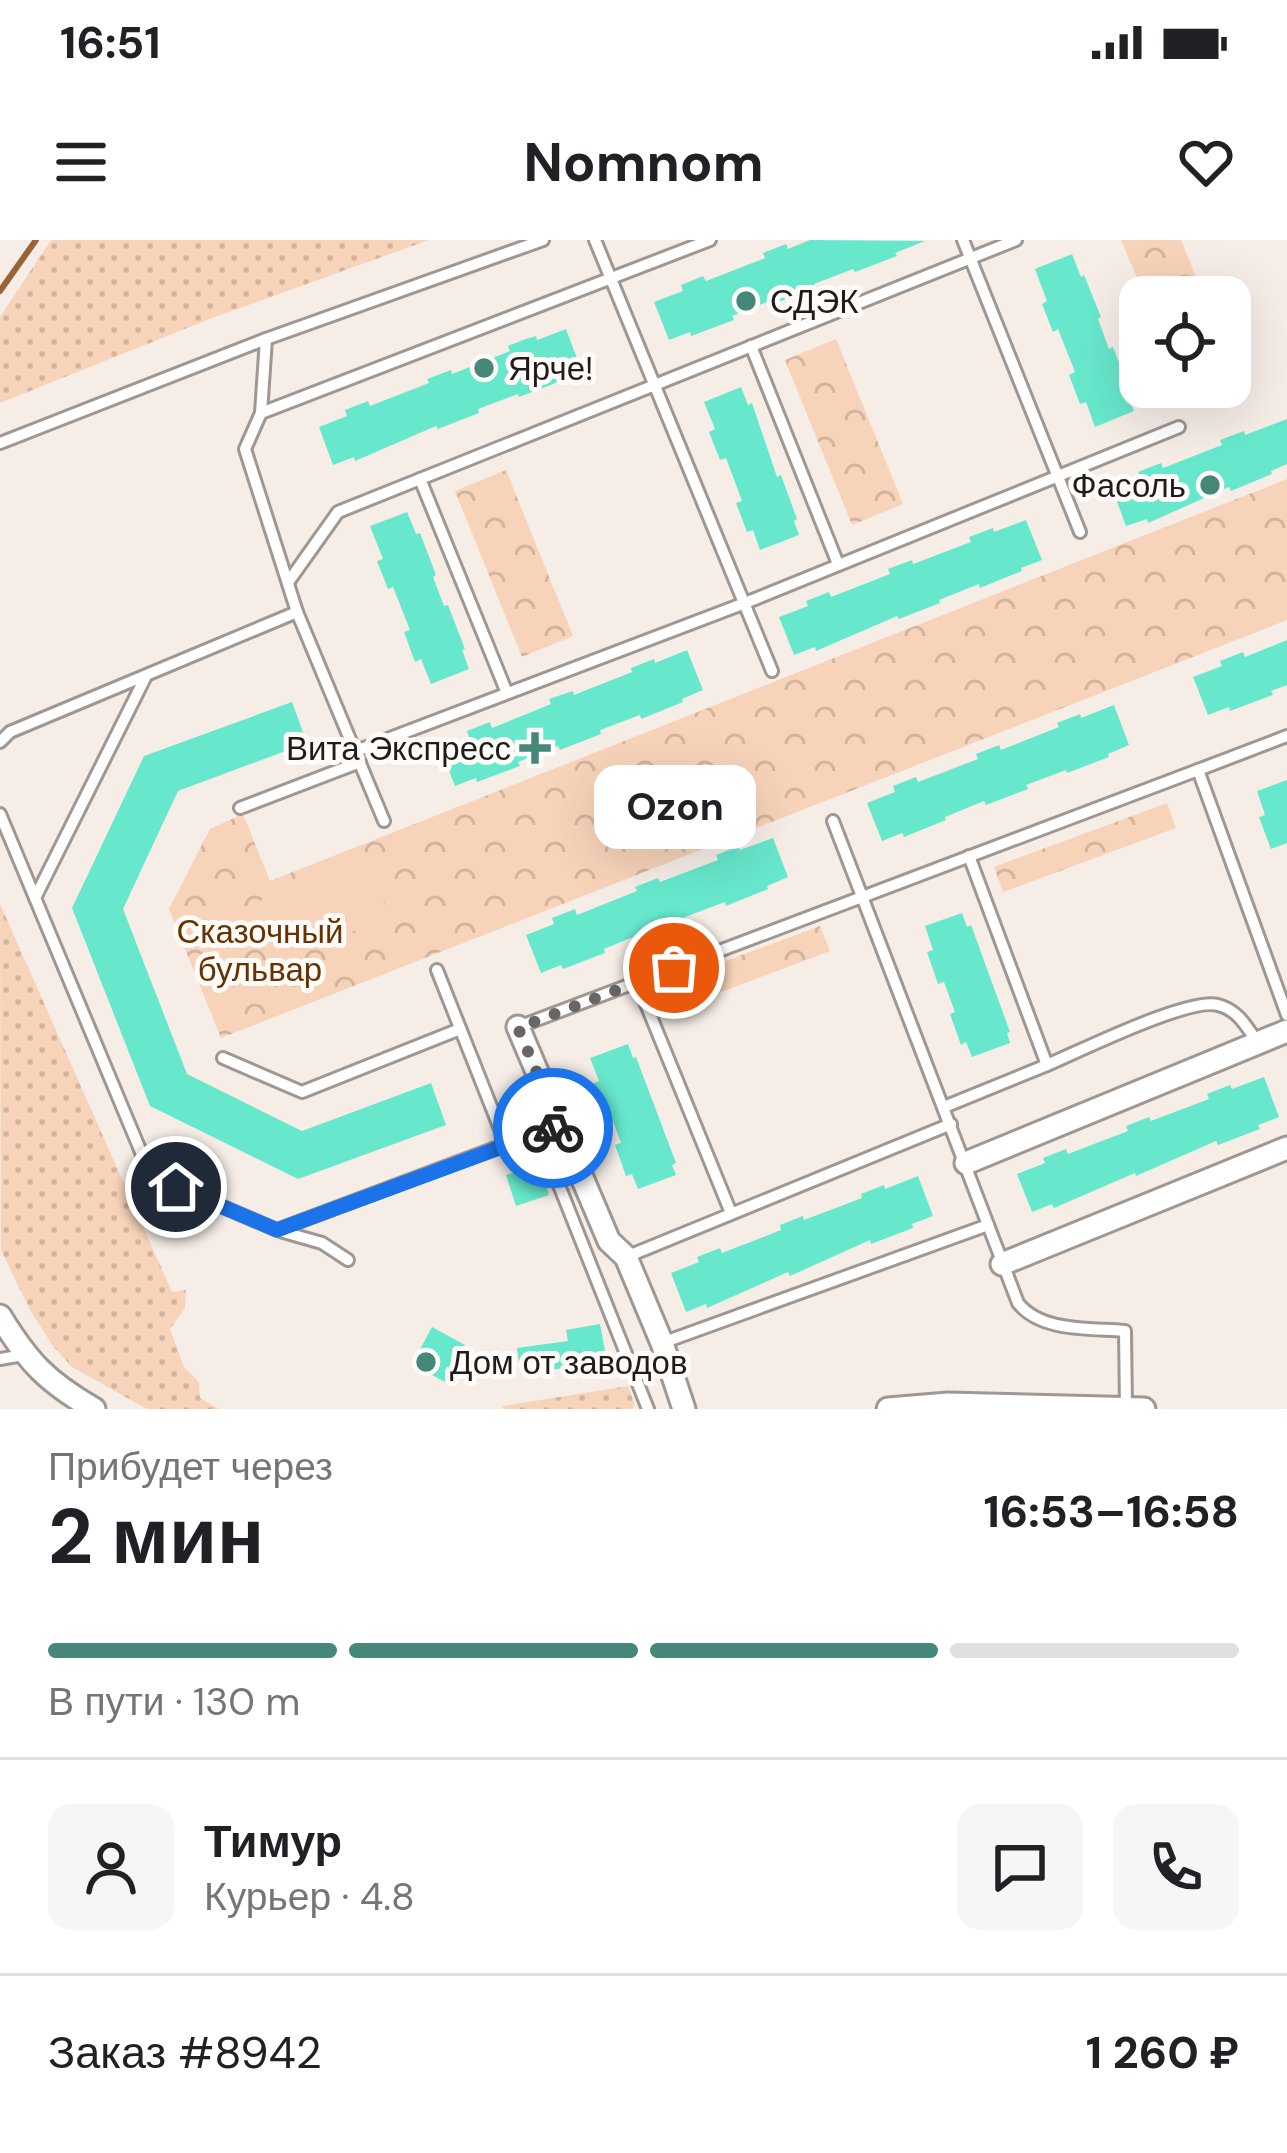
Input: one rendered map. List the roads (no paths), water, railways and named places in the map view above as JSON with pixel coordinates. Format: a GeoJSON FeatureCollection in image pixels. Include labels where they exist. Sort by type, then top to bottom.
{"type":"FeatureCollection","features":[{"type":"Feature","properties":{"kind":"street"},"geometry":{"type":"LineString","coordinates":[[518,1028],[609,1241],[626,1257],[684,1409]]}},
{"type":"Feature","properties":{"kind":"street"},"geometry":{"type":"LineString","coordinates":[[966,1163],[1287,1031]]}},
{"type":"Feature","properties":{"kind":"street"},"geometry":{"type":"LineString","coordinates":[[1002,1264],[1287,1148]]}},
{"type":"Feature","properties":{"kind":"street"},"geometry":{"type":"LineString","coordinates":[[0,1316],[23,1355],[64,1392],[94,1409]]}},
{"type":"Feature","properties":{"kind":"street"},"geometry":{"type":"LineString","coordinates":[[891,1409],[948,1404],[1144,1409]]}},
{"type":"Feature","properties":{"kind":"lane"},"geometry":{"type":"LineString","coordinates":[[0,443],[266,339],[543,240]]}},
{"type":"Feature","properties":{"kind":"lane"},"geometry":{"type":"LineString","coordinates":[[595,240],[772,671]]}},
{"type":"Feature","properties":{"kind":"lane"},"geometry":{"type":"LineString","coordinates":[[261,413],[710,240]]}},
{"type":"Feature","properties":{"kind":"lane"},"geometry":{"type":"LineString","coordinates":[[962,240],[1080,532]]}},
{"type":"Feature","properties":{"kind":"lane"},"geometry":{"type":"LineString","coordinates":[[289,580],[338,512],[1016,240]]}},
{"type":"Feature","properties":{"kind":"lane"},"geometry":{"type":"LineString","coordinates":[[266,339],[261,413],[245,448],[297,612],[384,821]]}},
{"type":"Feature","properties":{"kind":"lane"},"geometry":{"type":"LineString","coordinates":[[751,346],[838,564]]}},
{"type":"Feature","properties":{"kind":"lane"},"geometry":{"type":"LineString","coordinates":[[240,808],[507,693],[745,603],[1179,427]]}},
{"type":"Feature","properties":{"kind":"lane"},"geometry":{"type":"LineString","coordinates":[[420,478],[507,693]]}},
{"type":"Feature","properties":{"kind":"lane"},"geometry":{"type":"LineString","coordinates":[[0,742],[10,732],[297,612]]}},
{"type":"Feature","properties":{"kind":"lane"},"geometry":{"type":"LineString","coordinates":[[35,898],[147,674]]}},
{"type":"Feature","properties":{"kind":"lane"},"geometry":{"type":"LineString","coordinates":[[518,1028],[1287,736]]}},
{"type":"Feature","properties":{"kind":"lane"},"geometry":{"type":"LineString","coordinates":[[1198,770],[1287,1015]]}},
{"type":"Feature","properties":{"kind":"lane"},"geometry":{"type":"LineString","coordinates":[[0,814],[151,1176],[277,1230],[322,1243],[348,1260]]}},
{"type":"Feature","properties":{"kind":"lane"},"geometry":{"type":"LineString","coordinates":[[833,820],[1018,1303],[1028,1316],[1061,1326],[1125,1331],[1126,1408]]}},
{"type":"Feature","properties":{"kind":"lane"},"geometry":{"type":"LineString","coordinates":[[968,856],[1047,1065]]}},
{"type":"Feature","properties":{"kind":"lane"},"geometry":{"type":"LineString","coordinates":[[1273,975],[1287,969]]}},
{"type":"Feature","properties":{"kind":"lane"},"geometry":{"type":"LineString","coordinates":[[437,970],[506,1144]]}},
{"type":"Feature","properties":{"kind":"lane"},"geometry":{"type":"LineString","coordinates":[[637,982],[730,1214]]}},
{"type":"Feature","properties":{"kind":"lane"},"geometry":{"type":"LineString","coordinates":[[944,1107],[1183,1008],[1209,1003],[1238,1014],[1258,1043]]}},
{"type":"Feature","properties":{"kind":"lane"},"geometry":{"type":"LineString","coordinates":[[223,1058],[302,1093],[460,1029]]}},
{"type":"Feature","properties":{"kind":"lane"},"geometry":{"type":"LineString","coordinates":[[626,1257],[951,1124]]}},
{"type":"Feature","properties":{"kind":"lane"},"geometry":{"type":"LineString","coordinates":[[277,1230],[559,1125]]}},
{"type":"Feature","properties":{"kind":"lane"},"geometry":{"type":"LineString","coordinates":[[550,1165],[648,1409]]}},
{"type":"Feature","properties":{"kind":"lane"},"geometry":{"type":"LineString","coordinates":[[662,1342],[988,1225]]}},
{"type":"Feature","properties":{"kind":"lane"},"geometry":{"type":"LineString","coordinates":[[0,1359],[23,1355]]}},
{"type":"Feature","properties":{"kind":"waterway"},"geometry":{"type":"LineString","coordinates":[[0,291],[36,240]]}},
{"type":"Feature","properties":{"kind":"place","name":"СДЭК"},"geometry":{"type":"Point","coordinates":[746,301]}},
{"type":"Feature","properties":{"kind":"place","name":"Ярче!"},"geometry":{"type":"Point","coordinates":[484,368]}},
{"type":"Feature","properties":{"kind":"place","name":"Фасоль"},"geometry":{"type":"Point","coordinates":[1210,485]}},
{"type":"Feature","properties":{"kind":"place","name":"Вита Экспресс"},"geometry":{"type":"Point","coordinates":[535,748]}},
{"type":"Feature","properties":{"kind":"place","name":"Ozon"},"geometry":{"type":"Point","coordinates":[674,968]}},
{"type":"Feature","properties":{"kind":"place","name":"Дом от заводов"},"geometry":{"type":"Point","coordinates":[426,1362]}},
{"type":"Feature","properties":{"kind":"park label","name":"Сказочный бульвар"},"geometry":{"type":"Point","coordinates":[260,950]}}]}
